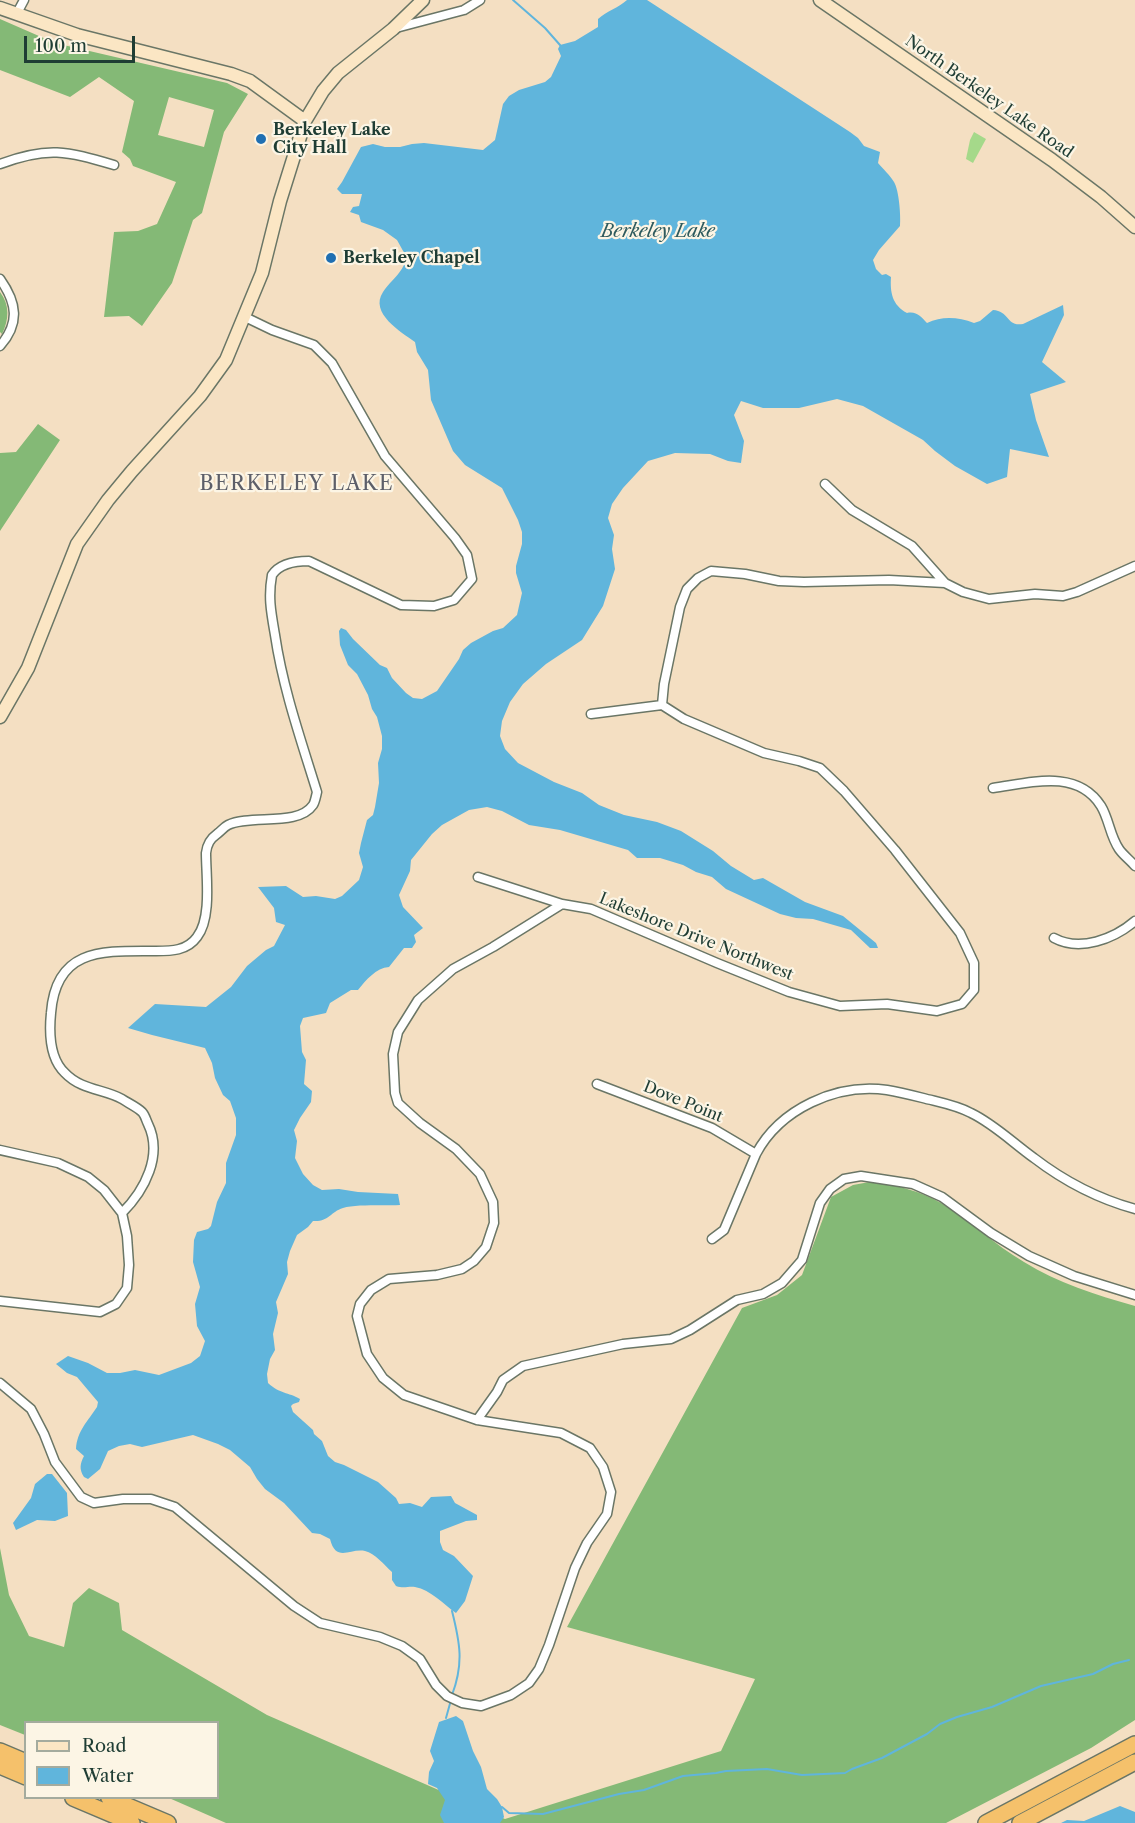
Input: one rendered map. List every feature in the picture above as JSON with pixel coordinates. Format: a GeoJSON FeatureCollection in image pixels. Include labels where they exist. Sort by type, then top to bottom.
{"type":"FeatureCollection","features":[{"type":"Feature","properties":{"kind":"highway"},"geometry":{"type":"LineString","coordinates":[[986,1823],[1135,1744]]}},
{"type":"Feature","properties":{"kind":"highway"},"geometry":{"type":"LineString","coordinates":[[0,1751],[24,1761]]}},
{"type":"Feature","properties":{"kind":"highway"},"geometry":{"type":"LineString","coordinates":[[1020,1823],[1135,1762]]}},
{"type":"Feature","properties":{"kind":"highway"},"geometry":{"type":"LineString","coordinates":[[0,1766],[24,1776]]}},
{"type":"Feature","properties":{"kind":"highway"},"geometry":{"type":"LineString","coordinates":[[78,1799],[132,1823]]}},
{"type":"Feature","properties":{"kind":"highway"},"geometry":{"type":"LineString","coordinates":[[114,1799],[168,1823]]}},
{"type":"Feature","properties":{"kind":"street"},"geometry":{"type":"LineString","coordinates":[[16,15],[24,0]]}},
{"type":"Feature","properties":{"kind":"street"},"geometry":{"type":"LineString","coordinates":[[0,717],[28,668],[77,544],[108,500],[200,396],[226,360],[262,273],[280,201],[305,121],[322,91],[338,74],[393,29],[423,0]]}},
{"type":"Feature","properties":{"kind":"street"},"geometry":{"type":"LineString","coordinates":[[393,29],[464,10],[480,0]]}},
{"type":"Feature","properties":{"kind":"street","name":"North Berkeley Lake Road"},"geometry":{"type":"LineString","coordinates":[[820,0],[1052,160],[1101,197],[1135,227]]}},
{"type":"Feature","properties":{"kind":"street"},"geometry":{"type":"LineString","coordinates":[[0,8],[77,35],[231,74],[250,81],[305,121]]}},
{"type":"Feature","properties":{"kind":"street"},"geometry":{"type":"LineString","coordinates":[[0,164],[33,153],[69,152],[114,165]]}},
{"type":"Feature","properties":{"kind":"street"},"geometry":{"type":"LineString","coordinates":[[0,279],[12,299],[15,311],[14,322],[6,340],[0,346]]}},
{"type":"Feature","properties":{"kind":"street"},"geometry":{"type":"LineString","coordinates":[[122,1213],[133,1202],[147,1179],[155,1152],[152,1131],[143,1112],[121,1099],[78,1084],[64,1073],[53,1057],[51,1014],[56,988],[68,968],[85,956],[102,952],[173,951],[185,948],[197,937],[203,926],[206,909],[206,853],[207,845],[213,837],[228,825],[244,821],[296,816],[314,804],[317,792],[290,708],[279,663],[269,594],[272,575],[280,567],[297,561],[309,561],[401,605],[434,606],[454,600],[472,579],[467,555],[386,456],[332,363],[314,345],[272,330],[245,317]]}},
{"type":"Feature","properties":{"kind":"street"},"geometry":{"type":"LineString","coordinates":[[825,484],[852,510],[912,546],[945,583],[963,592],[989,598],[1035,594],[1063,596],[1135,566]]}},
{"type":"Feature","properties":{"kind":"street"},"geometry":{"type":"LineString","coordinates":[[591,714],[662,705],[664,684],[680,607],[687,589],[698,578],[711,572],[804,582],[889,580],[945,583]]}},
{"type":"Feature","properties":{"kind":"street","name":"Lakeshore Drive Northwest"},"geometry":{"type":"LineString","coordinates":[[478,877],[562,904],[591,909],[789,992],[840,1006],[887,1004],[937,1011],[962,1004],[974,990],[974,963],[960,933],[896,850],[844,791],[820,768],[764,753],[684,719],[662,705]]}},
{"type":"Feature","properties":{"kind":"street"},"geometry":{"type":"LineString","coordinates":[[993,788],[1050,780],[1068,782],[1087,790],[1101,805],[1119,849],[1135,866]]}},
{"type":"Feature","properties":{"kind":"street"},"geometry":{"type":"LineString","coordinates":[[0,1383],[31,1409],[55,1462],[81,1497],[94,1503],[151,1499],[175,1507],[294,1606],[320,1623],[380,1636],[402,1646],[420,1659],[436,1685],[447,1696],[462,1703],[481,1706],[511,1695],[529,1683],[539,1669],[549,1645],[575,1568],[587,1543],[607,1514],[611,1492],[603,1467],[590,1448],[561,1433],[477,1420],[405,1395],[383,1378],[367,1354],[357,1316],[360,1304],[371,1290],[389,1279],[437,1275],[462,1269],[474,1261],[486,1247],[494,1223],[493,1202],[480,1174],[456,1149],[420,1123],[398,1103],[394,1094],[393,1054],[398,1032],[418,1000],[453,969],[562,904]]}},
{"type":"Feature","properties":{"kind":"street"},"geometry":{"type":"LineString","coordinates":[[1054,938],[1063,944],[1072,945],[1112,938],[1135,921]]}},
{"type":"Feature","properties":{"kind":"street","name":"Dove Point"},"geometry":{"type":"LineString","coordinates":[[597,1084],[712,1128],[756,1154]]}},
{"type":"Feature","properties":{"kind":"street"},"geometry":{"type":"LineString","coordinates":[[712,1239],[724,1230],[756,1154],[773,1129],[802,1107],[845,1091],[887,1090],[970,1112],[1065,1180],[1098,1196],[1135,1209]]}},
{"type":"Feature","properties":{"kind":"street"},"geometry":{"type":"LineString","coordinates":[[0,1150],[58,1163],[88,1177],[104,1190],[122,1213],[127,1236],[129,1265],[126,1288],[116,1304],[100,1312],[0,1301]]}},
{"type":"Feature","properties":{"kind":"street"},"geometry":{"type":"LineString","coordinates":[[477,1420],[498,1392],[503,1380],[523,1366],[623,1344],[671,1339],[690,1330],[737,1300],[763,1294],[782,1283],[802,1260],[820,1203],[830,1189],[844,1179],[861,1176],[913,1184],[942,1197],[991,1233],[1029,1256],[1074,1276],[1135,1295]]}},
{"type":"Feature","properties":{"kind":"green space"},"geometry":{"type":"Polygon","coordinates":[[[0,19],[55,43],[227,83],[248,94],[224,132],[202,213],[193,220],[172,283],[142,326],[129,316],[104,317],[114,232],[138,231],[157,224],[176,182],[133,166],[130,159],[122,152],[134,101],[99,77],[70,97],[0,70],[0,19]],[[169,97],[158,135],[204,147],[214,110],[169,97]]]}},
{"type":"Feature","properties":{"kind":"green space"},"geometry":{"type":"Polygon","coordinates":[[[974,132],[986,139],[973,163],[966,159],[974,132]]]}},
{"type":"Feature","properties":{"kind":"green space"},"geometry":{"type":"Polygon","coordinates":[[[0,292],[6,302],[7,313],[2,334],[0,332],[0,292]]]}},
{"type":"Feature","properties":{"kind":"green space"},"geometry":{"type":"Polygon","coordinates":[[[38,424],[60,440],[0,531],[0,453],[16,452],[38,424]]]}},
{"type":"Feature","properties":{"kind":"green space"},"geometry":{"type":"Polygon","coordinates":[[[875,1181],[917,1192],[941,1203],[1013,1255],[1050,1276],[1092,1293],[1135,1306],[1135,1720],[1091,1748],[946,1823],[226,1823],[171,1799],[219,1799],[219,1721],[24,1721],[24,1735],[0,1725],[0,1548],[9,1595],[29,1636],[64,1647],[73,1603],[89,1588],[119,1603],[122,1630],[267,1715],[505,1819],[721,1751],[755,1679],[567,1627],[742,1308],[777,1295],[802,1275],[831,1197],[853,1185],[875,1181]]]}},
{"type":"Feature","properties":{"kind":"water","name":"Berkeley Lake"},"geometry":{"type":"Polygon","coordinates":[[[627,0],[647,0],[850,132],[864,146],[880,152],[878,163],[896,186],[900,226],[873,260],[876,269],[882,275],[886,274],[891,277],[893,298],[902,310],[916,314],[927,323],[950,318],[974,323],[993,310],[1002,313],[1014,323],[1023,324],[1063,305],[1064,315],[1042,362],[1066,382],[1030,394],[1049,457],[1010,449],[1007,477],[987,484],[955,466],[923,440],[863,406],[837,399],[799,408],[763,408],[741,401],[734,415],[744,441],[741,463],[710,454],[675,453],[648,461],[623,488],[612,504],[608,518],[614,535],[612,549],[615,569],[603,606],[582,640],[546,664],[523,684],[510,702],[502,721],[500,736],[505,749],[518,763],[554,782],[582,793],[599,805],[624,815],[657,822],[681,831],[754,880],[763,878],[805,902],[843,916],[876,943],[878,948],[870,948],[851,930],[813,919],[780,914],[726,889],[712,877],[683,865],[660,858],[637,858],[628,850],[560,830],[529,825],[502,811],[487,807],[469,810],[442,825],[411,860],[410,871],[399,895],[403,907],[423,928],[414,935],[416,942],[412,948],[404,948],[389,967],[376,972],[358,990],[351,990],[330,1003],[326,1013],[303,1018],[300,1026],[302,1052],[306,1060],[304,1084],[312,1091],[311,1102],[294,1130],[297,1141],[295,1158],[303,1174],[313,1185],[322,1190],[339,1189],[398,1194],[400,1205],[343,1208],[323,1220],[313,1221],[297,1235],[287,1262],[288,1274],[276,1302],[278,1313],[273,1334],[275,1350],[270,1359],[268,1383],[300,1399],[291,1406],[293,1412],[322,1441],[328,1456],[335,1462],[378,1482],[396,1498],[399,1504],[410,1503],[422,1507],[431,1497],[451,1496],[455,1503],[477,1515],[477,1520],[466,1521],[440,1531],[443,1550],[454,1556],[473,1576],[465,1601],[456,1613],[426,1591],[415,1587],[396,1586],[392,1580],[392,1572],[369,1552],[340,1553],[336,1551],[330,1539],[312,1533],[284,1503],[265,1489],[250,1467],[230,1450],[218,1444],[193,1435],[142,1447],[130,1444],[119,1446],[108,1451],[100,1469],[88,1479],[84,1477],[81,1466],[84,1456],[76,1449],[77,1443],[81,1431],[98,1402],[77,1377],[67,1373],[56,1364],[68,1356],[107,1373],[135,1370],[159,1375],[191,1363],[200,1356],[205,1341],[197,1326],[195,1304],[200,1287],[193,1262],[194,1240],[197,1232],[211,1226],[217,1202],[226,1183],[226,1163],[236,1135],[236,1118],[230,1101],[223,1095],[215,1078],[212,1063],[205,1048],[128,1028],[155,1004],[206,1007],[231,987],[247,966],[274,946],[285,925],[276,922],[274,908],[258,887],[286,886],[303,897],[316,896],[335,899],[342,896],[359,880],[363,867],[359,853],[361,843],[367,820],[373,815],[379,783],[378,763],[382,749],[382,736],[368,695],[357,674],[348,665],[340,645],[339,631],[341,628],[346,630],[380,665],[387,668],[392,678],[406,693],[413,698],[422,699],[437,691],[463,650],[471,643],[503,628],[517,615],[522,593],[516,573],[522,544],[522,532],[518,520],[502,488],[465,465],[453,451],[431,400],[428,370],[417,352],[415,342],[388,321],[380,307],[383,292],[399,273],[407,258],[397,240],[383,230],[361,222],[359,215],[350,212],[353,207],[359,206],[362,194],[342,194],[337,189],[361,147],[373,144],[400,147],[424,143],[483,150],[495,140],[503,104],[509,96],[519,90],[545,82],[551,77],[561,56],[558,49],[560,45],[575,41],[598,27],[598,19],[627,0]]]}},
{"type":"Feature","properties":{"kind":"water"},"geometry":{"type":"Polygon","coordinates":[[[47,1474],[52,1474],[67,1493],[68,1516],[55,1521],[37,1520],[16,1530],[13,1523],[31,1498],[35,1484],[47,1474]]]}},
{"type":"Feature","properties":{"kind":"water"},"geometry":{"type":"Polygon","coordinates":[[[456,1716],[463,1721],[487,1789],[502,1807],[504,1817],[500,1823],[444,1823],[440,1815],[445,1800],[437,1788],[428,1784],[429,1772],[434,1761],[430,1751],[439,1722],[456,1716]]]}},
{"type":"Feature","properties":{"kind":"water"},"geometry":{"type":"Polygon","coordinates":[[[1120,1806],[1135,1812],[1135,1823],[1061,1823],[1067,1820],[1084,1821],[1120,1806]]]}},
{"type":"Feature","properties":{"kind":"waterway"},"geometry":{"type":"LineString","coordinates":[[513,0],[545,28],[560,45]]}},
{"type":"Feature","properties":{"kind":"waterway"},"geometry":{"type":"LineString","coordinates":[[452,1611],[460,1653],[456,1684],[452,1695]]}},
{"type":"Feature","properties":{"kind":"waterway"},"geometry":{"type":"LineString","coordinates":[[502,1807],[509,1813],[543,1814],[619,1794],[644,1790],[683,1776],[726,1771],[767,1769],[802,1775],[845,1773],[882,1758],[927,1734],[940,1724],[957,1717],[992,1707],[1041,1686],[1093,1674],[1113,1664],[1129,1660]]}},
{"type":"Feature","properties":{"kind":"waterway"},"geometry":{"type":"LineString","coordinates":[[446,1718],[451,1700]]}},
{"type":"Feature","properties":{"kind":"place","name":"Berkeley Lake City Hall"},"geometry":{"type":"Point","coordinates":[261,139]}},
{"type":"Feature","properties":{"kind":"place","name":"Berkeley Chapel"},"geometry":{"type":"Point","coordinates":[331,258]}},
{"type":"Feature","properties":{"kind":"district","name":"BERKELEY LAKE"},"geometry":{"type":"Point","coordinates":[297,484]}}]}
